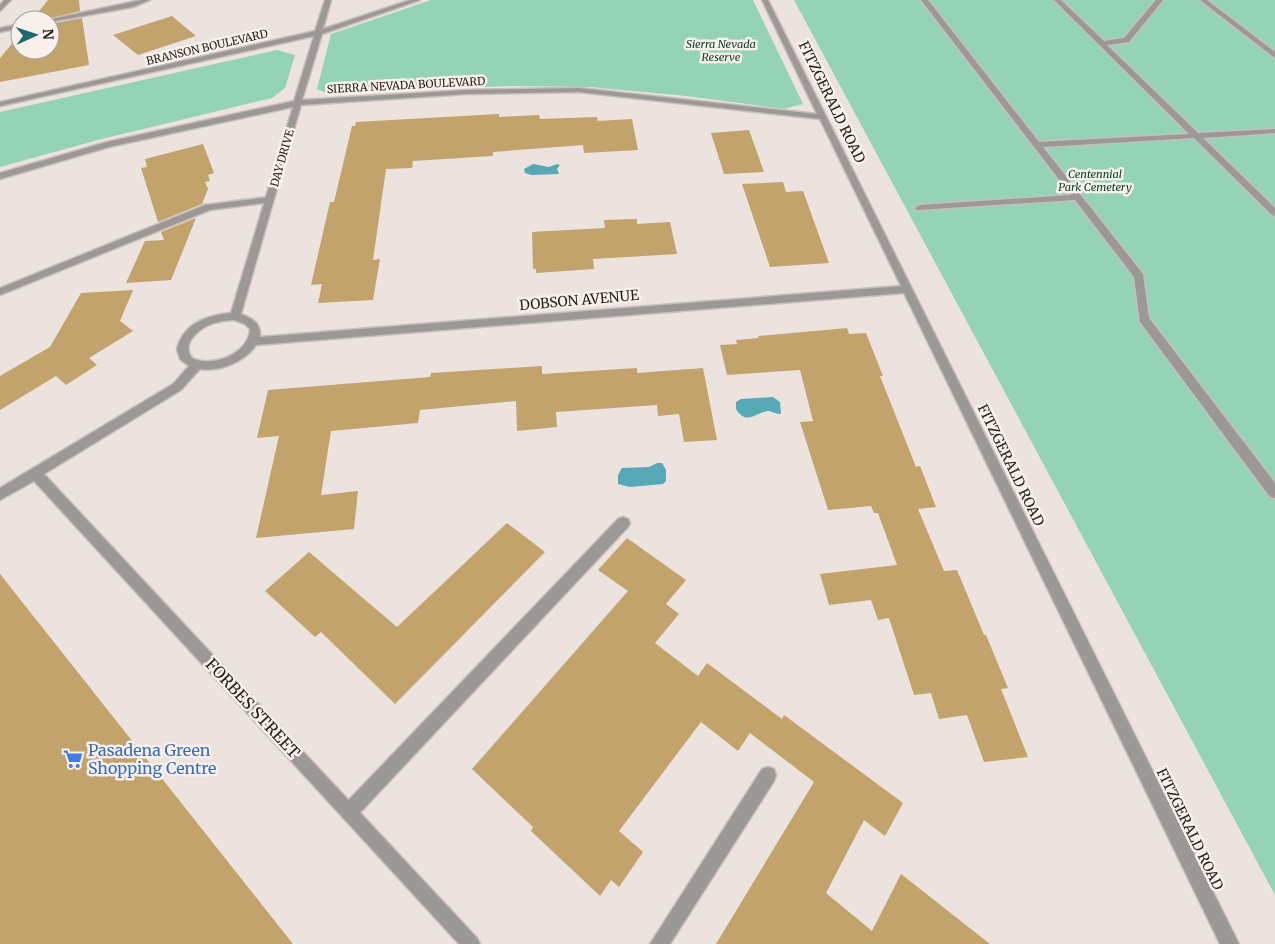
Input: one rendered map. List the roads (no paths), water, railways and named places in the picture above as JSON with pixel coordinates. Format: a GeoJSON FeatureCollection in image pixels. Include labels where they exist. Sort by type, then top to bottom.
{"type":"FeatureCollection","features":[{"type":"Feature","properties":{"kind":"street"},"geometry":{"type":"LineString","coordinates":[[0,9],[8,0]]}},
{"type":"Feature","properties":{"kind":"street"},"geometry":{"type":"LineString","coordinates":[[60,18],[133,5],[146,0]]}},
{"type":"Feature","properties":{"kind":"street","name":"DAY DRIVE"},"geometry":{"type":"LineString","coordinates":[[235,316],[328,0]]}},
{"type":"Feature","properties":{"kind":"street","name":"BRANSON BOULEVARD"},"geometry":{"type":"LineString","coordinates":[[0,104],[318,34],[417,0]]}},
{"type":"Feature","properties":{"kind":"street","name":"FITZGERALD ROAD"},"geometry":{"type":"LineString","coordinates":[[765,0],[1230,944]]}},
{"type":"Feature","properties":{"kind":"street"},"geometry":{"type":"LineString","coordinates":[[924,0],[1139,276],[1144,318],[1275,493]]}},
{"type":"Feature","properties":{"kind":"street"},"geometry":{"type":"LineString","coordinates":[[1057,0],[1275,213]]}},
{"type":"Feature","properties":{"kind":"street"},"geometry":{"type":"LineString","coordinates":[[1101,44],[1126,40],[1160,0]]}},
{"type":"Feature","properties":{"kind":"street"},"geometry":{"type":"LineString","coordinates":[[1203,0],[1275,56]]}},
{"type":"Feature","properties":{"kind":"street","name":"SIERRA NEVADA BOULEVARD"},"geometry":{"type":"LineString","coordinates":[[0,176],[107,145],[298,102],[466,92],[579,90],[822,117]]}},
{"type":"Feature","properties":{"kind":"street"},"geometry":{"type":"LineString","coordinates":[[1036,145],[1275,130]]}},
{"type":"Feature","properties":{"kind":"street"},"geometry":{"type":"LineString","coordinates":[[920,208],[1076,197]]}},
{"type":"Feature","properties":{"kind":"street"},"geometry":{"type":"LineString","coordinates":[[0,292],[208,207],[269,200]]}},
{"type":"Feature","properties":{"kind":"street","name":"DOBSON AVENUE"},"geometry":{"type":"LineString","coordinates":[[254,341],[907,289]]}},
{"type":"Feature","properties":{"kind":"street"},"geometry":{"type":"LineString","coordinates":[[235,316],[244,318],[254,328],[254,341],[248,349],[230,361],[213,366],[197,365],[188,361],[183,355],[182,347],[185,339],[192,331],[212,319],[235,316]]}},
{"type":"Feature","properties":{"kind":"street"},"geometry":{"type":"LineString","coordinates":[[0,495],[177,387],[197,365]]}},
{"type":"Feature","properties":{"kind":"street","name":"FORBES STREET"},"geometry":{"type":"LineString","coordinates":[[35,473],[471,944]]}},
{"type":"Feature","properties":{"kind":"street"},"geometry":{"type":"LineString","coordinates":[[349,812],[623,523]]}},
{"type":"Feature","properties":{"kind":"street"},"geometry":{"type":"LineString","coordinates":[[659,944],[768,775]]}},
{"type":"Feature","properties":{"kind":"water"},"geometry":{"type":"Polygon","coordinates":[[[533,164],[549,167],[557,164],[560,165],[557,169],[559,174],[531,175],[525,173],[524,169],[533,164]]]}},
{"type":"Feature","properties":{"kind":"water"},"geometry":{"type":"Polygon","coordinates":[[[773,397],[780,402],[781,414],[769,411],[748,418],[740,414],[736,409],[736,402],[741,399],[773,397]]]}},
{"type":"Feature","properties":{"kind":"water"},"geometry":{"type":"Polygon","coordinates":[[[662,463],[666,470],[666,481],[663,484],[630,487],[618,484],[618,475],[622,468],[649,467],[662,463]]]}},
{"type":"Feature","properties":{"kind":"place","name":"Pasadena Green Shopping Centre"},"geometry":{"type":"Point","coordinates":[73,759]}},
{"type":"Feature","properties":{"kind":"park label","name":"Sierra Nevada Reserve"},"geometry":{"type":"Point","coordinates":[721,50]}},
{"type":"Feature","properties":{"kind":"park label","name":"Centennial Park Cemetery"},"geometry":{"type":"Point","coordinates":[1095,180]}}]}
